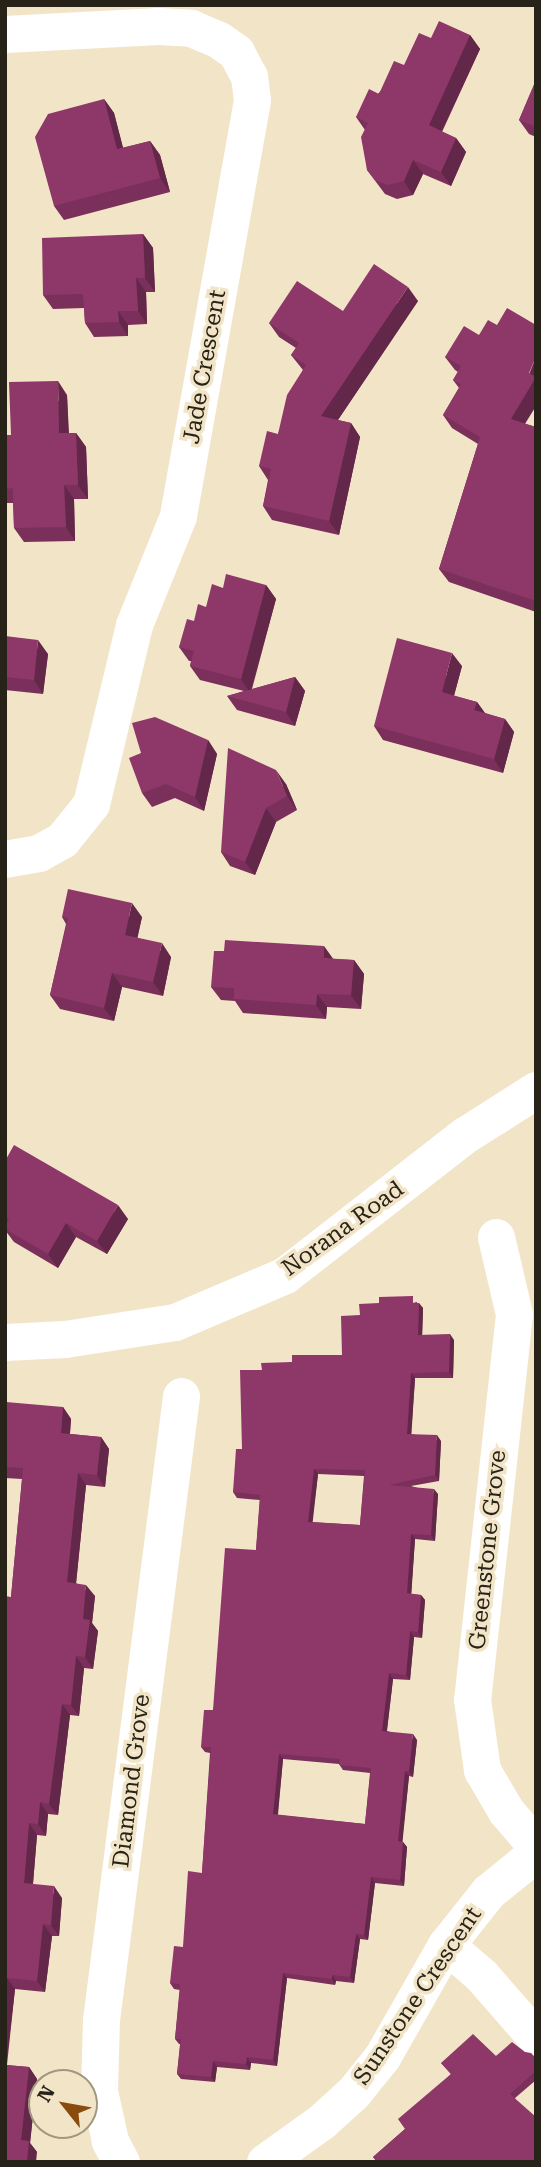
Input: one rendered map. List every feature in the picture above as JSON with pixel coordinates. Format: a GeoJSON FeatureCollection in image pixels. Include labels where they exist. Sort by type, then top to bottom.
{"type":"FeatureCollection","features":[{"type":"Feature","properties":{"kind":"street","name":"Jade Crescent"},"geometry":{"type":"LineString","coordinates":[[5,34],[158,26],[191,28],[219,40],[236,52],[249,76],[252,100],[178,516],[134,625],[91,804],[62,841],[39,853],[5,859]]}},
{"type":"Feature","properties":{"kind":"street","name":"Norana Road"},"geometry":{"type":"LineString","coordinates":[[5,1342],[65,1339],[175,1322],[285,1275],[465,1135],[536,1090]]}},
{"type":"Feature","properties":{"kind":"street","name":"Greenstone Grove"},"geometry":{"type":"LineString","coordinates":[[496,1237],[514,1314],[472,1699],[482,1770],[506,1811],[536,1846]]}},
{"type":"Feature","properties":{"kind":"street","name":"Diamond Grove"},"geometry":{"type":"LineString","coordinates":[[121,2162],[110,2141],[99,2091],[101,2020],[181,1396]]}},
{"type":"Feature","properties":{"kind":"street","name":"Sunstone Crescent"},"geometry":{"type":"LineString","coordinates":[[265,2162],[322,2121],[354,2093],[382,2057],[446,1945],[488,1892],[536,1853]]}},
{"type":"Feature","properties":{"kind":"street"},"geometry":{"type":"LineString","coordinates":[[446,1945],[481,1975],[536,2038]]}},
{"type":"Feature","properties":{"kind":"building"},"geometry":{"type":"Polygon","coordinates":[[[439,21],[470,35],[429,125],[456,138],[441,172],[413,160],[404,181],[388,185],[375,180],[367,170],[361,137],[368,123],[356,117],[369,89],[379,94],[394,61],[404,65],[419,33],[431,38],[439,21]]]}},
{"type":"Feature","properties":{"kind":"building"},"geometry":{"type":"Polygon","coordinates":[[[536,80],[536,127],[519,120],[536,80]]]}},
{"type":"Feature","properties":{"kind":"building"},"geometry":{"type":"Polygon","coordinates":[[[104,99],[117,149],[150,141],[160,178],[54,206],[35,137],[48,114],[104,99]]]}},
{"type":"Feature","properties":{"kind":"building"},"geometry":{"type":"Polygon","coordinates":[[[143,234],[145,278],[136,278],[138,311],[118,311],[119,322],[85,323],[83,294],[43,295],[42,238],[143,234]]]}},
{"type":"Feature","properties":{"kind":"building"},"geometry":{"type":"Polygon","coordinates":[[[374,264],[408,287],[321,416],[351,423],[329,521],[263,506],[271,469],[259,466],[267,431],[278,434],[287,395],[306,365],[291,355],[299,343],[269,323],[297,281],[343,311],[374,264]]]}},
{"type":"Feature","properties":{"kind":"building"},"geometry":{"type":"Polygon","coordinates":[[[507,308],[536,325],[536,357],[529,373],[536,377],[511,419],[536,427],[536,601],[439,569],[480,437],[443,415],[461,384],[453,380],[461,366],[445,357],[464,326],[479,335],[488,320],[497,325],[507,308]]]}},
{"type":"Feature","properties":{"kind":"building"},"geometry":{"type":"Polygon","coordinates":[[[58,381],[59,433],[76,433],[78,485],[64,485],[66,527],[14,528],[13,488],[5,489],[5,435],[11,435],[9,382],[58,381]]]}},
{"type":"Feature","properties":{"kind":"building"},"geometry":{"type":"Polygon","coordinates":[[[226,574],[266,585],[241,679],[190,666],[194,651],[179,647],[187,619],[194,621],[198,604],[206,607],[212,584],[223,588],[226,574]]]}},
{"type":"Feature","properties":{"kind":"building"},"geometry":{"type":"Polygon","coordinates":[[[5,636],[38,640],[34,680],[5,677],[5,636]]]}},
{"type":"Feature","properties":{"kind":"building"},"geometry":{"type":"Polygon","coordinates":[[[397,638],[452,653],[442,692],[477,702],[474,710],[505,719],[494,759],[374,726],[397,638]]]}},
{"type":"Feature","properties":{"kind":"building"},"geometry":{"type":"Polygon","coordinates":[[[295,677],[286,712],[227,696],[295,677]]]}},
{"type":"Feature","properties":{"kind":"building"},"geometry":{"type":"Polygon","coordinates":[[[155,717],[208,740],[195,797],[166,784],[142,793],[129,758],[141,753],[132,723],[155,717]]]}},
{"type":"Feature","properties":{"kind":"building"},"geometry":{"type":"Polygon","coordinates":[[[228,748],[276,770],[287,796],[266,808],[245,862],[221,852],[228,748]]]}},
{"type":"Feature","properties":{"kind":"building"},"geometry":{"type":"Polygon","coordinates":[[[68,889],[132,903],[125,935],[162,943],[153,982],[112,973],[104,1008],[50,995],[68,918],[62,917],[68,889]]]}},
{"type":"Feature","properties":{"kind":"building"},"geometry":{"type":"Polygon","coordinates":[[[225,940],[324,946],[324,958],[354,960],[351,995],[317,994],[316,1005],[234,999],[234,988],[211,987],[214,951],[224,951],[225,940]]]}},
{"type":"Feature","properties":{"kind":"building"},"geometry":{"type":"Polygon","coordinates":[[[14,1145],[118,1205],[97,1241],[66,1223],[48,1254],[5,1229],[9,1219],[5,1216],[5,1161],[14,1145]]]}},
{"type":"Feature","properties":{"kind":"building"},"geometry":{"type":"Polygon","coordinates":[[[413,1296],[413,1303],[419,1303],[418,1335],[450,1334],[449,1372],[411,1373],[407,1434],[437,1435],[435,1475],[389,1485],[434,1489],[431,1535],[411,1534],[407,1593],[421,1595],[418,1632],[410,1631],[406,1675],[389,1673],[382,1731],[413,1734],[409,1771],[405,1771],[398,1841],[403,1842],[400,1880],[371,1877],[364,1935],[356,1934],[350,1977],[332,1975],[332,1979],[283,1973],[273,2060],[247,2057],[246,2064],[213,2061],[211,2077],[177,2074],[181,2039],[175,2039],[180,1984],[170,1983],[174,1946],[183,1947],[188,1871],[202,1873],[211,1747],[201,1747],[204,1710],[213,1710],[225,1548],[256,1550],[260,1495],[233,1492],[236,1449],[242,1449],[240,1370],[262,1370],[261,1363],[292,1362],[292,1355],[342,1355],[341,1316],[360,1315],[359,1304],[379,1303],[379,1297],[413,1296]],[[314,1469],[308,1522],[360,1525],[365,1470],[314,1469]],[[279,1754],[273,1814],[365,1824],[371,1768],[339,1765],[340,1759],[279,1754]]]}},
{"type":"Feature","properties":{"kind":"building"},"geometry":{"type":"Polygon","coordinates":[[[6,1402],[63,1407],[61,1433],[101,1437],[97,1475],[78,1473],[67,1582],[86,1585],[83,1619],[90,1620],[85,1657],[76,1656],[71,1705],[62,1704],[49,1804],[40,1802],[38,1824],[29,1823],[24,1883],[54,1886],[51,1925],[43,1924],[37,1981],[7,1978],[5,1992],[5,1596],[11,1597],[23,1468],[5,1467],[6,1402]]]}},
{"type":"Feature","properties":{"kind":"building"},"geometry":{"type":"Polygon","coordinates":[[[473,2034],[496,2056],[512,2042],[536,2058],[536,2071],[510,2094],[536,2117],[536,2162],[377,2162],[373,2157],[405,2129],[398,2119],[451,2074],[441,2063],[473,2034]]]}},
{"type":"Feature","properties":{"kind":"building"},"geometry":{"type":"Polygon","coordinates":[[[5,2065],[29,2067],[21,2140],[29,2141],[27,2162],[5,2162],[5,2065]]]}}]}
